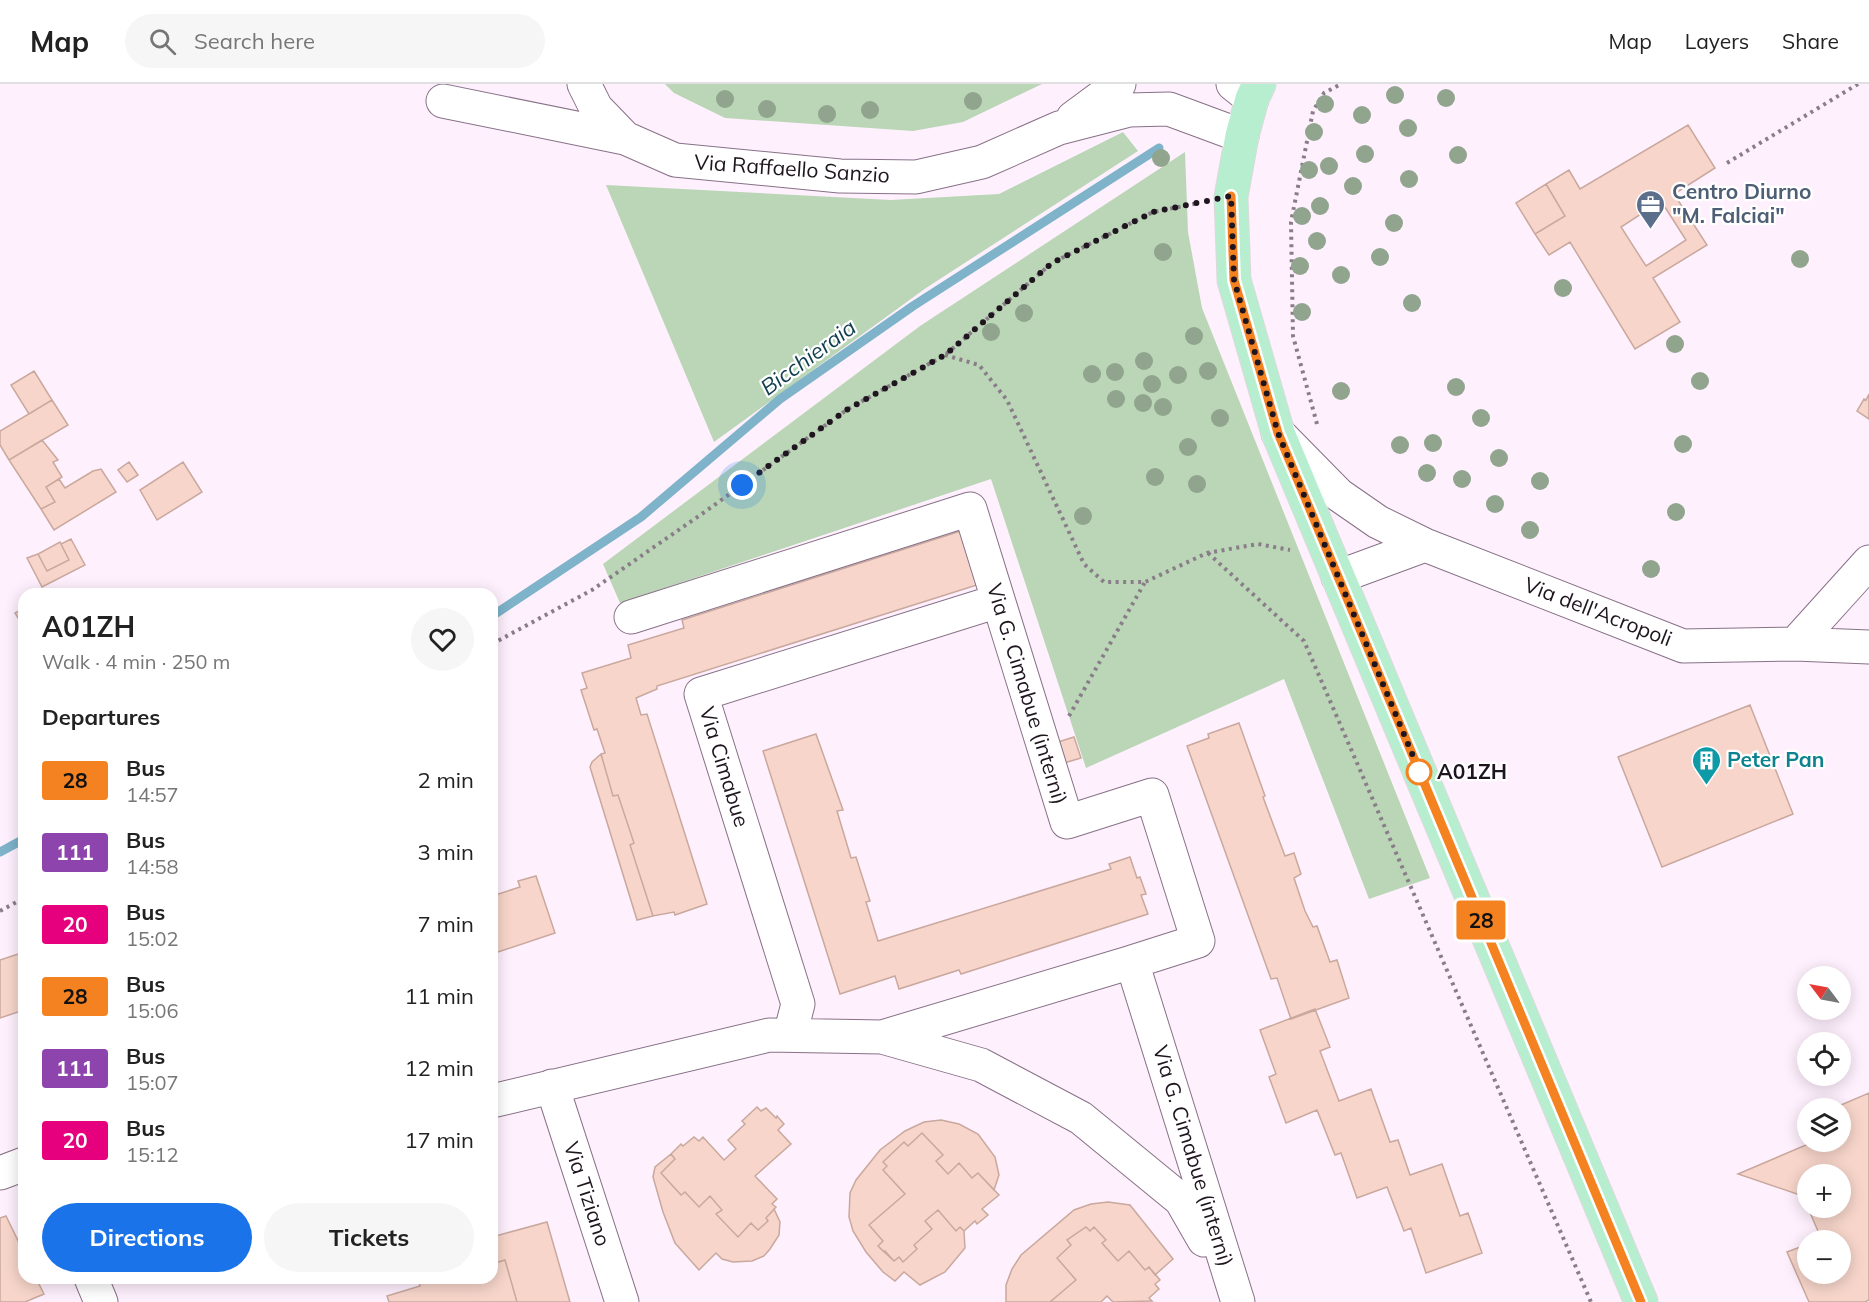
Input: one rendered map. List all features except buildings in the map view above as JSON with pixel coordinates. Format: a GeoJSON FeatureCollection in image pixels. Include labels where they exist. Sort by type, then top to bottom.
{"type":"FeatureCollection","features":[{"type":"Feature","properties":{"kind":"main road"},"geometry":{"type":"LineString","coordinates":[[1248,89],[1231,196],[1234,280],[1278,433],[1641,1302]]}},
{"type":"Feature","properties":{"kind":"street","name":"Via Raffaello Sanzio"},"geometry":{"type":"LineString","coordinates":[[584,84],[597,108],[625,138],[675,160],[840,176],[916,177],[982,162],[1059,128]]}},
{"type":"Feature","properties":{"kind":"street"},"geometry":{"type":"LineString","coordinates":[[1059,128],[1119,84]]}},
{"type":"Feature","properties":{"kind":"street"},"geometry":{"type":"LineString","coordinates":[[443,100],[625,138]]}},
{"type":"Feature","properties":{"kind":"street"},"geometry":{"type":"LineString","coordinates":[[1059,128],[1129,110],[1169,109],[1242,136]]}},
{"type":"Feature","properties":{"kind":"street","name":"Via dell'Acropoli"},"geometry":{"type":"LineString","coordinates":[[1278,433],[1339,495],[1378,522],[1425,545],[1683,646],[1794,644],[1869,647]]}},
{"type":"Feature","properties":{"kind":"street","name":"Via G. Cimabue (interni)"},"geometry":{"type":"LineString","coordinates":[[631,617],[970,509],[1067,822],[1152,795],[1198,941],[1132,962],[1238,1302]]}},
{"type":"Feature","properties":{"kind":"street"},"geometry":{"type":"LineString","coordinates":[[1338,577],[1425,545]]}},
{"type":"Feature","properties":{"kind":"street"},"geometry":{"type":"LineString","coordinates":[[1794,644],[1869,562]]}},
{"type":"Feature","properties":{"kind":"street","name":"Via Cimabue"},"geometry":{"type":"LineString","coordinates":[[790,1035],[798,1004],[701,694],[998,601]]}},
{"type":"Feature","properties":{"kind":"street"},"geometry":{"type":"LineString","coordinates":[[882,1037],[1132,962]]}},
{"type":"Feature","properties":{"kind":"street"},"geometry":{"type":"LineString","coordinates":[[498,1100],[769,1035],[882,1037],[981,1065],[1081,1118],[1182,1200],[1238,1302]]}},
{"type":"Feature","properties":{"kind":"street","name":"Via Tiziano"},"geometry":{"type":"LineString","coordinates":[[552,1086],[622,1302]]}},
{"type":"Feature","properties":{"kind":"street"},"geometry":{"type":"LineString","coordinates":[[0,1173],[18,1166]]}},
{"type":"Feature","properties":{"kind":"street"},"geometry":{"type":"LineString","coordinates":[[94,1284],[101,1302]]}},
{"type":"Feature","properties":{"kind":"path"},"geometry":{"type":"LineString","coordinates":[[1319,434],[1293,336],[1291,222],[1312,111],[1324,93],[1341,84]]}},
{"type":"Feature","properties":{"kind":"path"},"geometry":{"type":"LineString","coordinates":[[1727,163],[1858,84]]}},
{"type":"Feature","properties":{"kind":"path"},"geometry":{"type":"LineString","coordinates":[[498,641],[592,590],[848,409],[945,355],[1052,263],[1153,212],[1231,196]]}},
{"type":"Feature","properties":{"kind":"path"},"geometry":{"type":"LineString","coordinates":[[945,355],[979,365],[1007,400],[1084,564],[1104,582],[1145,582],[1207,553],[1258,544],[1301,551]]}},
{"type":"Feature","properties":{"kind":"path"},"geometry":{"type":"LineString","coordinates":[[1207,553],[1304,641],[1591,1302]]}},
{"type":"Feature","properties":{"kind":"path"},"geometry":{"type":"LineString","coordinates":[[1046,755],[1145,582]]}},
{"type":"Feature","properties":{"kind":"path"},"geometry":{"type":"LineString","coordinates":[[0,911],[18,901]]}},
{"type":"Feature","properties":{"kind":"green space"},"geometry":{"type":"Polygon","coordinates":[[[665,84],[1042,84],[963,122],[913,131],[725,118],[674,93],[665,84]]]}},
{"type":"Feature","properties":{"kind":"green space"},"geometry":{"type":"Polygon","coordinates":[[[1123,132],[1138,151],[926,288],[714,442],[606,185],[891,200],[999,194],[1123,132]]]}},
{"type":"Feature","properties":{"kind":"green space"},"geometry":{"type":"Polygon","coordinates":[[[1185,152],[1188,232],[1202,308],[1430,878],[1369,899],[1284,679],[1086,768],[991,479],[620,603],[603,564],[920,326],[1185,152]]]}},
{"type":"Feature","properties":{"kind":"waterway","name":"Bicchieraia"},"geometry":{"type":"LineString","coordinates":[[498,612],[641,517],[780,399],[913,306],[1159,148]]}},
{"type":"Feature","properties":{"kind":"waterway","name":"Bicchieraia"},"geometry":{"type":"LineString","coordinates":[[0,852],[18,842]]}},
{"type":"Feature","properties":{"kind":"bus line","name":"28"},"geometry":{"type":"LineString","coordinates":[[1231,196],[1234,280],[1278,433],[1641,1302]]}},
{"type":"Feature","properties":{"kind":"place","name":"Centro Diurno \"M. Falciai\""},"geometry":{"type":"Point","coordinates":[1651,230]}},
{"type":"Feature","properties":{"kind":"place","name":"A01ZH"},"geometry":{"type":"Point","coordinates":[1419,772]}},
{"type":"Feature","properties":{"kind":"place","name":"Peter Pan"},"geometry":{"type":"Point","coordinates":[1706,786]}},
{"type":"Feature","properties":{"kind":"route"},"geometry":{"type":"LineString","coordinates":[[742,485],[848,409],[945,355],[1052,263],[1153,212],[1231,196],[1234,280],[1278,433],[1421,775],[1419,772]]}}]}
